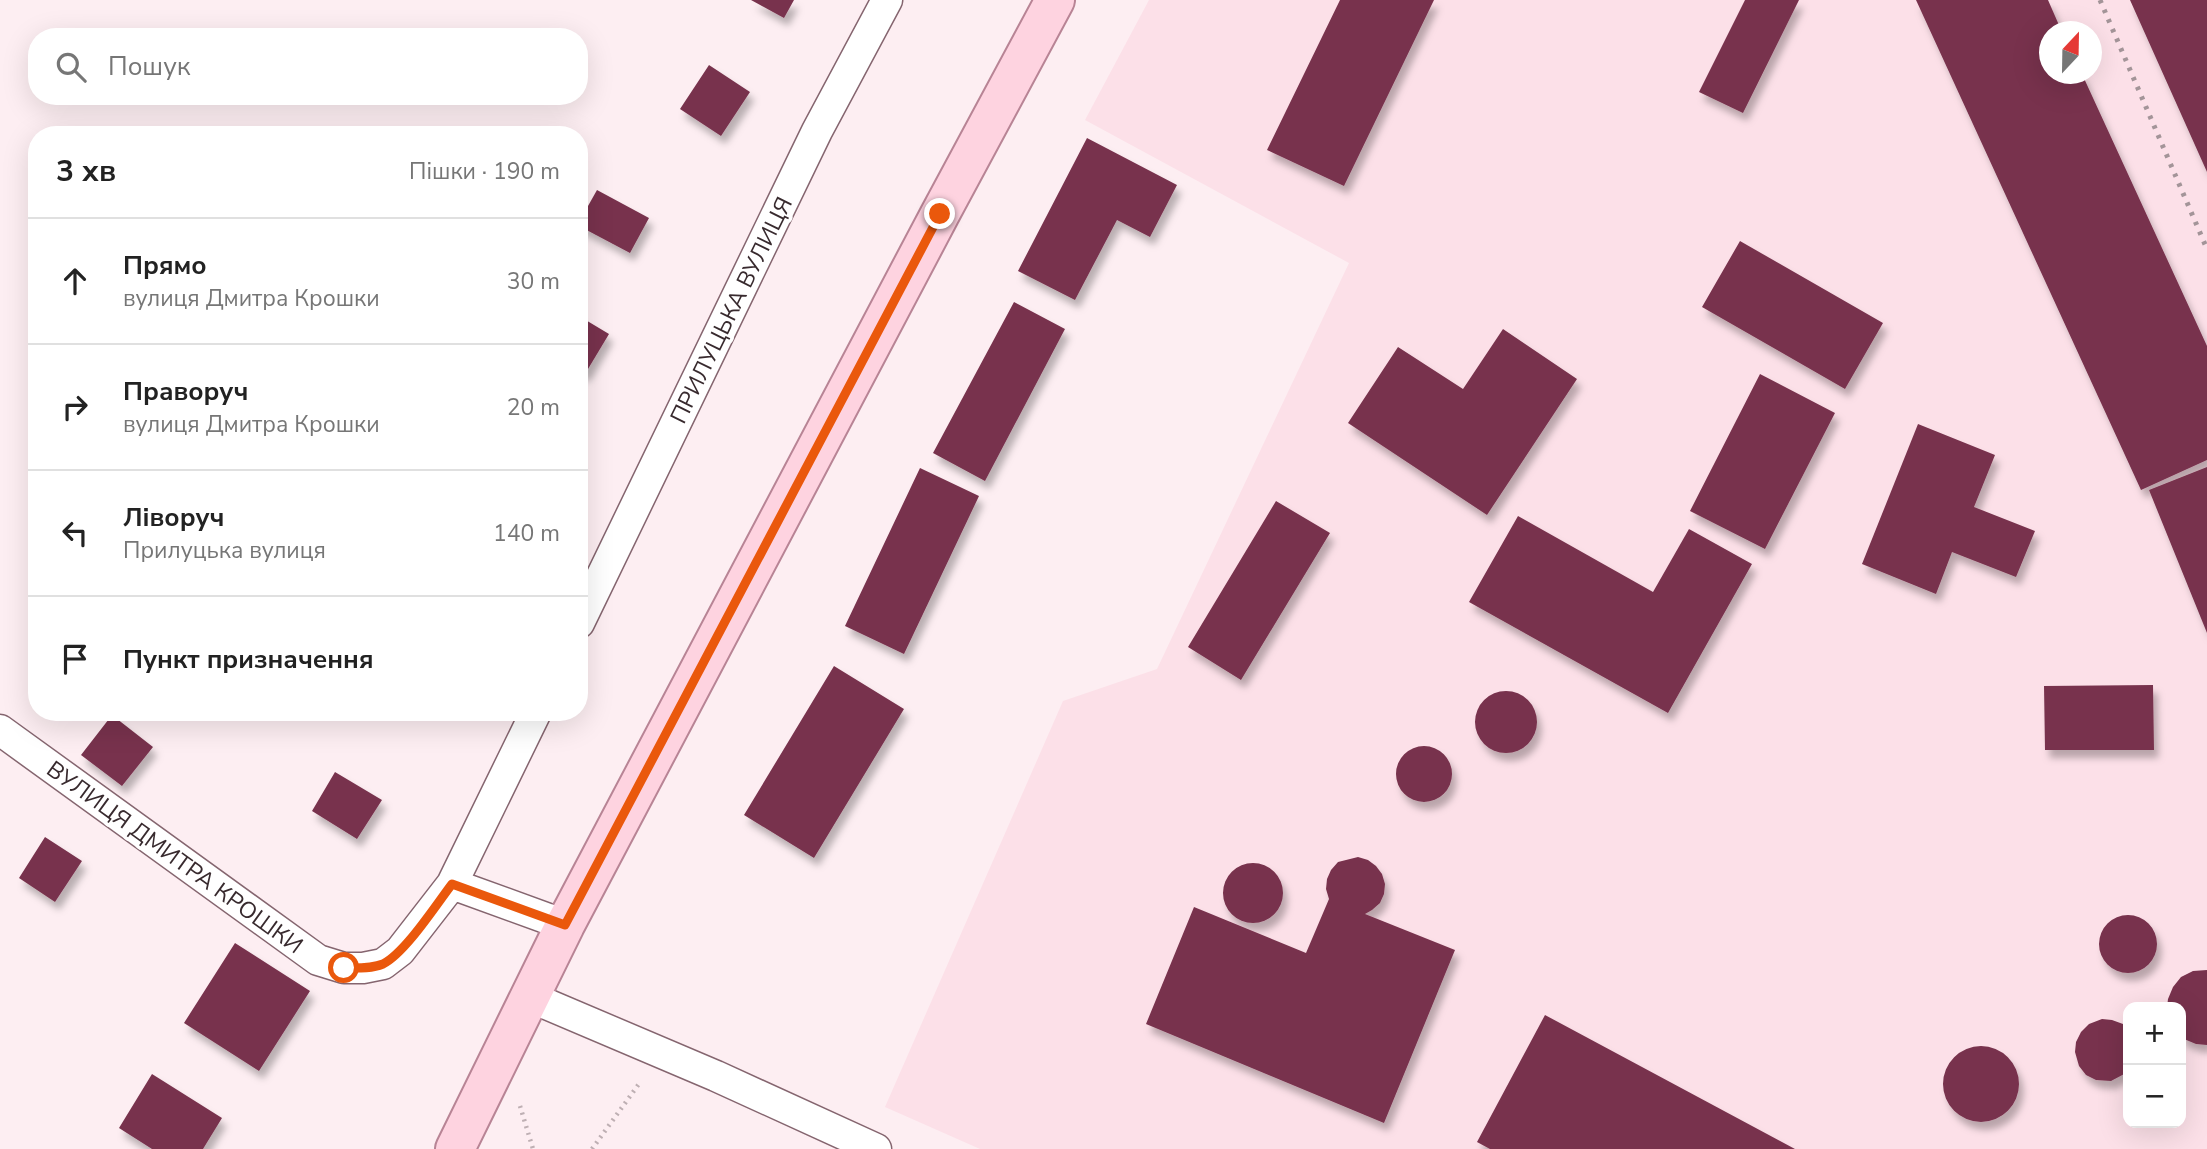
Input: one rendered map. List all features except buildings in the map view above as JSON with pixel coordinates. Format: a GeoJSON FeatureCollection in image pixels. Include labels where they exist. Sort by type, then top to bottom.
{"type":"FeatureCollection","features":[{"type":"Feature","properties":{"kind":"main road"},"geometry":{"type":"LineString","coordinates":[[455,1149],[565,925],[1055,0]]}},
{"type":"Feature","properties":{"kind":"street","name":"ПРИЛУЦЬКА ВУЛИЦЯ"},"geometry":{"type":"LineString","coordinates":[[588,604],[817,131],[887,0]]}},
{"type":"Feature","properties":{"kind":"street"},"geometry":{"type":"LineString","coordinates":[[532,721],[452,884],[565,925]]}},
{"type":"Feature","properties":{"kind":"street","name":"ВУЛИЦЯ ДМИТРА КРОШКИ"},"geometry":{"type":"LineString","coordinates":[[0,730],[318,960],[344,968],[383,964],[400,951],[452,884]]}},
{"type":"Feature","properties":{"kind":"street"},"geometry":{"type":"LineString","coordinates":[[530,997],[716,1076],[876,1149]]}},
{"type":"Feature","properties":{"kind":"path"},"geometry":{"type":"LineString","coordinates":[[593,1149],[662,1053]]}},
{"type":"Feature","properties":{"kind":"shaded area"},"geometry":{"type":"Polygon","coordinates":[[[1149,0],[2207,0],[2207,1149],[980,1149],[885,1107],[1063,701],[1157,669],[1349,263],[1085,120],[1149,0]]]}},
{"type":"Feature","properties":{"kind":"railway"},"geometry":{"type":"LineString","coordinates":[[2100,0],[2207,249]]}},
{"type":"Feature","properties":{"kind":"route"},"geometry":{"type":"LineString","coordinates":[[344,968],[383,964],[400,951],[452,884],[565,925],[940,214]]}}]}
